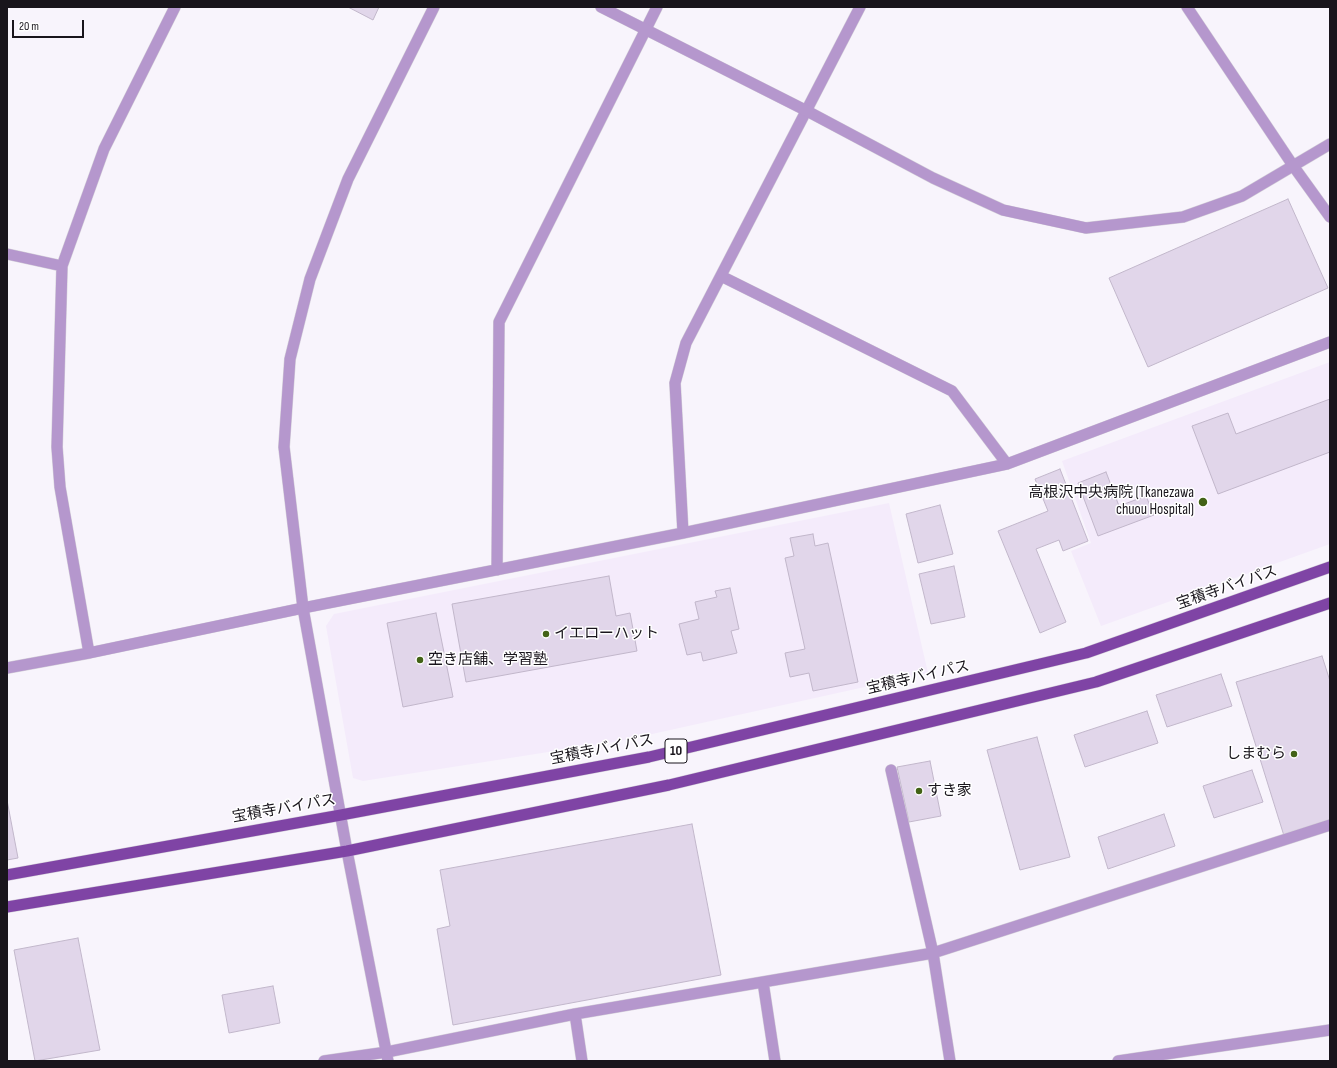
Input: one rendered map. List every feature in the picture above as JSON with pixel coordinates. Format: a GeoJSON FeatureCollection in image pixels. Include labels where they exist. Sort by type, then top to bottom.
{"type":"FeatureCollection","features":[{"type":"Feature","properties":{"kind":"main road","name":"宝積寺バイパス"},"geometry":{"type":"LineString","coordinates":[[7,874],[649,757],[1086,653],[1330,567]]}},
{"type":"Feature","properties":{"kind":"main road","name":"10"},"geometry":{"type":"LineString","coordinates":[[7,907],[347,852],[669,785],[1096,682],[1330,603]]}},
{"type":"Feature","properties":{"kind":"street"},"geometry":{"type":"LineString","coordinates":[[89,653],[60,487],[58,447],[62,266],[104,149],[175,7]]}},
{"type":"Feature","properties":{"kind":"street"},"geometry":{"type":"LineString","coordinates":[[387,1057],[347,852],[303,608],[284,447],[290,359],[310,278],[348,179],[434,7]]}},
{"type":"Feature","properties":{"kind":"street"},"geometry":{"type":"LineString","coordinates":[[601,7],[807,111],[933,178],[1003,210],[1086,228],[1183,217],[1242,196],[1294,167],[1330,144]]}},
{"type":"Feature","properties":{"kind":"street"},"geometry":{"type":"LineString","coordinates":[[497,570],[499,322],[657,7]]}},
{"type":"Feature","properties":{"kind":"street"},"geometry":{"type":"LineString","coordinates":[[683,533],[676,383],[686,343],[860,7]]}},
{"type":"Feature","properties":{"kind":"street"},"geometry":{"type":"LineString","coordinates":[[1187,7],[1294,167],[1330,217]]}},
{"type":"Feature","properties":{"kind":"street"},"geometry":{"type":"LineString","coordinates":[[7,254],[62,266]]}},
{"type":"Feature","properties":{"kind":"street"},"geometry":{"type":"LineString","coordinates":[[721,276],[952,391],[1007,464]]}},
{"type":"Feature","properties":{"kind":"street"},"geometry":{"type":"LineString","coordinates":[[7,668],[89,653],[303,608],[683,533],[1007,464],[1330,342]]}},
{"type":"Feature","properties":{"kind":"street"},"geometry":{"type":"LineString","coordinates":[[891,770],[933,953],[950,1061]]}},
{"type":"Feature","properties":{"kind":"street"},"geometry":{"type":"LineString","coordinates":[[324,1061],[387,1057],[575,1014],[933,953],[1330,825]]}},
{"type":"Feature","properties":{"kind":"street"},"geometry":{"type":"LineString","coordinates":[[763,982],[775,1061]]}},
{"type":"Feature","properties":{"kind":"street"},"geometry":{"type":"LineString","coordinates":[[575,1014],[582,1061]]}},
{"type":"Feature","properties":{"kind":"street"},"geometry":{"type":"LineString","coordinates":[[1118,1061],[1330,1030]]}},
{"type":"Feature","properties":{"kind":"shaded area","name":"高根沢中央病院 (Tkanezawa chuou Hospital)"},"geometry":{"type":"Polygon","coordinates":[[[1330,362],[1330,544],[1101,626],[1071,551],[1091,543],[1062,461],[1330,362]]]}},
{"type":"Feature","properties":{"kind":"shaded area"},"geometry":{"type":"Polygon","coordinates":[[[889,503],[928,673],[625,740],[363,781],[353,778],[326,626],[334,614],[889,503]]]}},
{"type":"Feature","properties":{"kind":"building"},"geometry":{"type":"Polygon","coordinates":[[[348,7],[379,7],[373,20],[348,7]]]}},
{"type":"Feature","properties":{"kind":"building"},"geometry":{"type":"Polygon","coordinates":[[[1288,199],[1328,288],[1148,367],[1109,278],[1288,199]]]}},
{"type":"Feature","properties":{"kind":"building"},"geometry":{"type":"Polygon","coordinates":[[[1330,399],[1330,452],[1218,494],[1192,426],[1228,413],[1236,434],[1330,399]]]}},
{"type":"Feature","properties":{"kind":"building"},"geometry":{"type":"Polygon","coordinates":[[[1060,469],[1088,541],[1063,551],[1059,540],[1036,549],[1066,622],[1040,633],[998,531],[1048,511],[1035,479],[1060,469]]]}},
{"type":"Feature","properties":{"kind":"building"},"geometry":{"type":"Polygon","coordinates":[[[1106,472],[1119,506],[1146,496],[1154,515],[1098,536],[1078,483],[1106,472]]]}},
{"type":"Feature","properties":{"kind":"building"},"geometry":{"type":"Polygon","coordinates":[[[940,505],[953,554],[918,563],[906,514],[940,505]]]}},
{"type":"Feature","properties":{"kind":"building"},"geometry":{"type":"Polygon","coordinates":[[[813,534],[815,546],[828,543],[858,682],[813,691],[809,673],[790,677],[785,653],[805,649],[785,558],[794,556],[790,538],[813,534]]]}},
{"type":"Feature","properties":{"kind":"building"},"geometry":{"type":"Polygon","coordinates":[[[954,566],[965,617],[931,624],[919,574],[954,566]]]}},
{"type":"Feature","properties":{"kind":"building","name":"イエローハット"},"geometry":{"type":"Polygon","coordinates":[[[609,576],[616,616],[630,613],[637,651],[466,682],[452,604],[609,576]]]}},
{"type":"Feature","properties":{"kind":"building"},"geometry":{"type":"Polygon","coordinates":[[[730,588],[739,629],[731,631],[737,653],[703,661],[701,652],[687,655],[679,624],[699,619],[695,602],[717,597],[715,591],[730,588]]]}},
{"type":"Feature","properties":{"kind":"building","name":"空き店舗、学習塾"},"geometry":{"type":"Polygon","coordinates":[[[436,613],[453,697],[403,707],[387,623],[436,613]]]}},
{"type":"Feature","properties":{"kind":"building","name":"しまむら"},"geometry":{"type":"Polygon","coordinates":[[[1322,656],[1330,681],[1330,825],[1285,839],[1236,682],[1322,656]]]}},
{"type":"Feature","properties":{"kind":"building"},"geometry":{"type":"Polygon","coordinates":[[[1221,674],[1232,706],[1167,727],[1156,695],[1221,674]]]}},
{"type":"Feature","properties":{"kind":"building"},"geometry":{"type":"Polygon","coordinates":[[[1147,711],[1158,743],[1085,767],[1074,735],[1147,711]]]}},
{"type":"Feature","properties":{"kind":"building"},"geometry":{"type":"Polygon","coordinates":[[[1037,737],[1070,857],[1020,870],[987,750],[1037,737]]]}},
{"type":"Feature","properties":{"kind":"building","name":"すき家"},"geometry":{"type":"Polygon","coordinates":[[[930,761],[941,816],[909,822],[897,767],[930,761]]]}},
{"type":"Feature","properties":{"kind":"building"},"geometry":{"type":"Polygon","coordinates":[[[1252,770],[1263,802],[1214,818],[1203,786],[1252,770]]]}},
{"type":"Feature","properties":{"kind":"building"},"geometry":{"type":"Polygon","coordinates":[[[7,800],[18,858],[7,860],[7,800]]]}},
{"type":"Feature","properties":{"kind":"building"},"geometry":{"type":"Polygon","coordinates":[[[1164,814],[1175,846],[1108,869],[1098,837],[1164,814]]]}},
{"type":"Feature","properties":{"kind":"building"},"geometry":{"type":"Polygon","coordinates":[[[692,824],[721,975],[453,1025],[437,929],[450,926],[440,870],[692,824]]]}},
{"type":"Feature","properties":{"kind":"building"},"geometry":{"type":"Polygon","coordinates":[[[78,938],[100,1050],[35,1061],[14,950],[78,938]]]}},
{"type":"Feature","properties":{"kind":"building"},"geometry":{"type":"Polygon","coordinates":[[[273,986],[280,1023],[229,1033],[222,995],[273,986]]]}},
{"type":"Feature","properties":{"kind":"place","name":"高根沢中央病院 (Tkanezawa chuou Hospital)"},"geometry":{"type":"Point","coordinates":[1203,502]}},
{"type":"Feature","properties":{"kind":"place","name":"イエローハット"},"geometry":{"type":"Point","coordinates":[546,634]}},
{"type":"Feature","properties":{"kind":"place","name":"空き店舗、学習塾"},"geometry":{"type":"Point","coordinates":[420,660]}},
{"type":"Feature","properties":{"kind":"place","name":"しまむら"},"geometry":{"type":"Point","coordinates":[1294,754]}},
{"type":"Feature","properties":{"kind":"place","name":"すき家"},"geometry":{"type":"Point","coordinates":[919,791]}}]}
